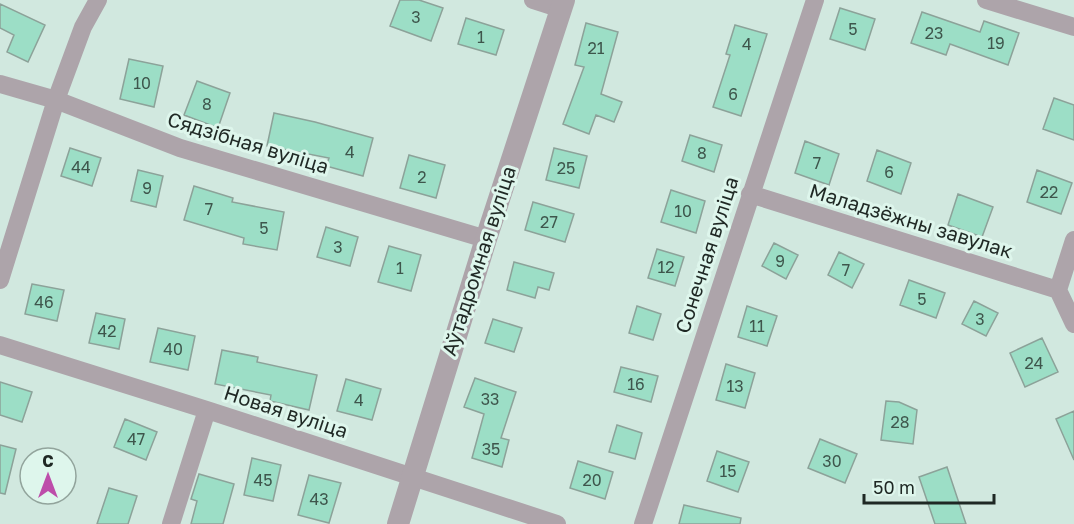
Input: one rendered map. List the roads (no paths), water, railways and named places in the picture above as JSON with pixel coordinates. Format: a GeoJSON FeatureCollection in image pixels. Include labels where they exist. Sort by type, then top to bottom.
{"type":"FeatureCollection","features":[{"type":"Feature","properties":{"kind":"street"},"geometry":{"type":"LineString","coordinates":[[0,280],[56,100],[83,27],[98,0]]}},
{"type":"Feature","properties":{"kind":"street"},"geometry":{"type":"LineString","coordinates":[[533,0],[563,5]]}},
{"type":"Feature","properties":{"kind":"street","name":"Сонечная вуліца"},"geometry":{"type":"LineString","coordinates":[[643,524],[815,0]]}},
{"type":"Feature","properties":{"kind":"street"},"geometry":{"type":"LineString","coordinates":[[986,0],[1074,27]]}},
{"type":"Feature","properties":{"kind":"street","name":"Аўтадромная вуліца"},"geometry":{"type":"LineString","coordinates":[[398,524],[486,239],[563,5]]}},
{"type":"Feature","properties":{"kind":"street","name":"Сядзібная вуліца"},"geometry":{"type":"LineString","coordinates":[[0,84],[56,100],[180,148],[486,239]]}},
{"type":"Feature","properties":{"kind":"street","name":"Маладзёжны завулак"},"geometry":{"type":"LineString","coordinates":[[750,194],[1058,290]]}},
{"type":"Feature","properties":{"kind":"street"},"geometry":{"type":"LineString","coordinates":[[1074,240],[1058,290],[1074,324]]}},
{"type":"Feature","properties":{"kind":"street","name":"Новая вуліца"},"geometry":{"type":"LineString","coordinates":[[0,345],[557,524]]}},
{"type":"Feature","properties":{"kind":"street"},"geometry":{"type":"LineString","coordinates":[[171,524],[207,410]]}}]}
